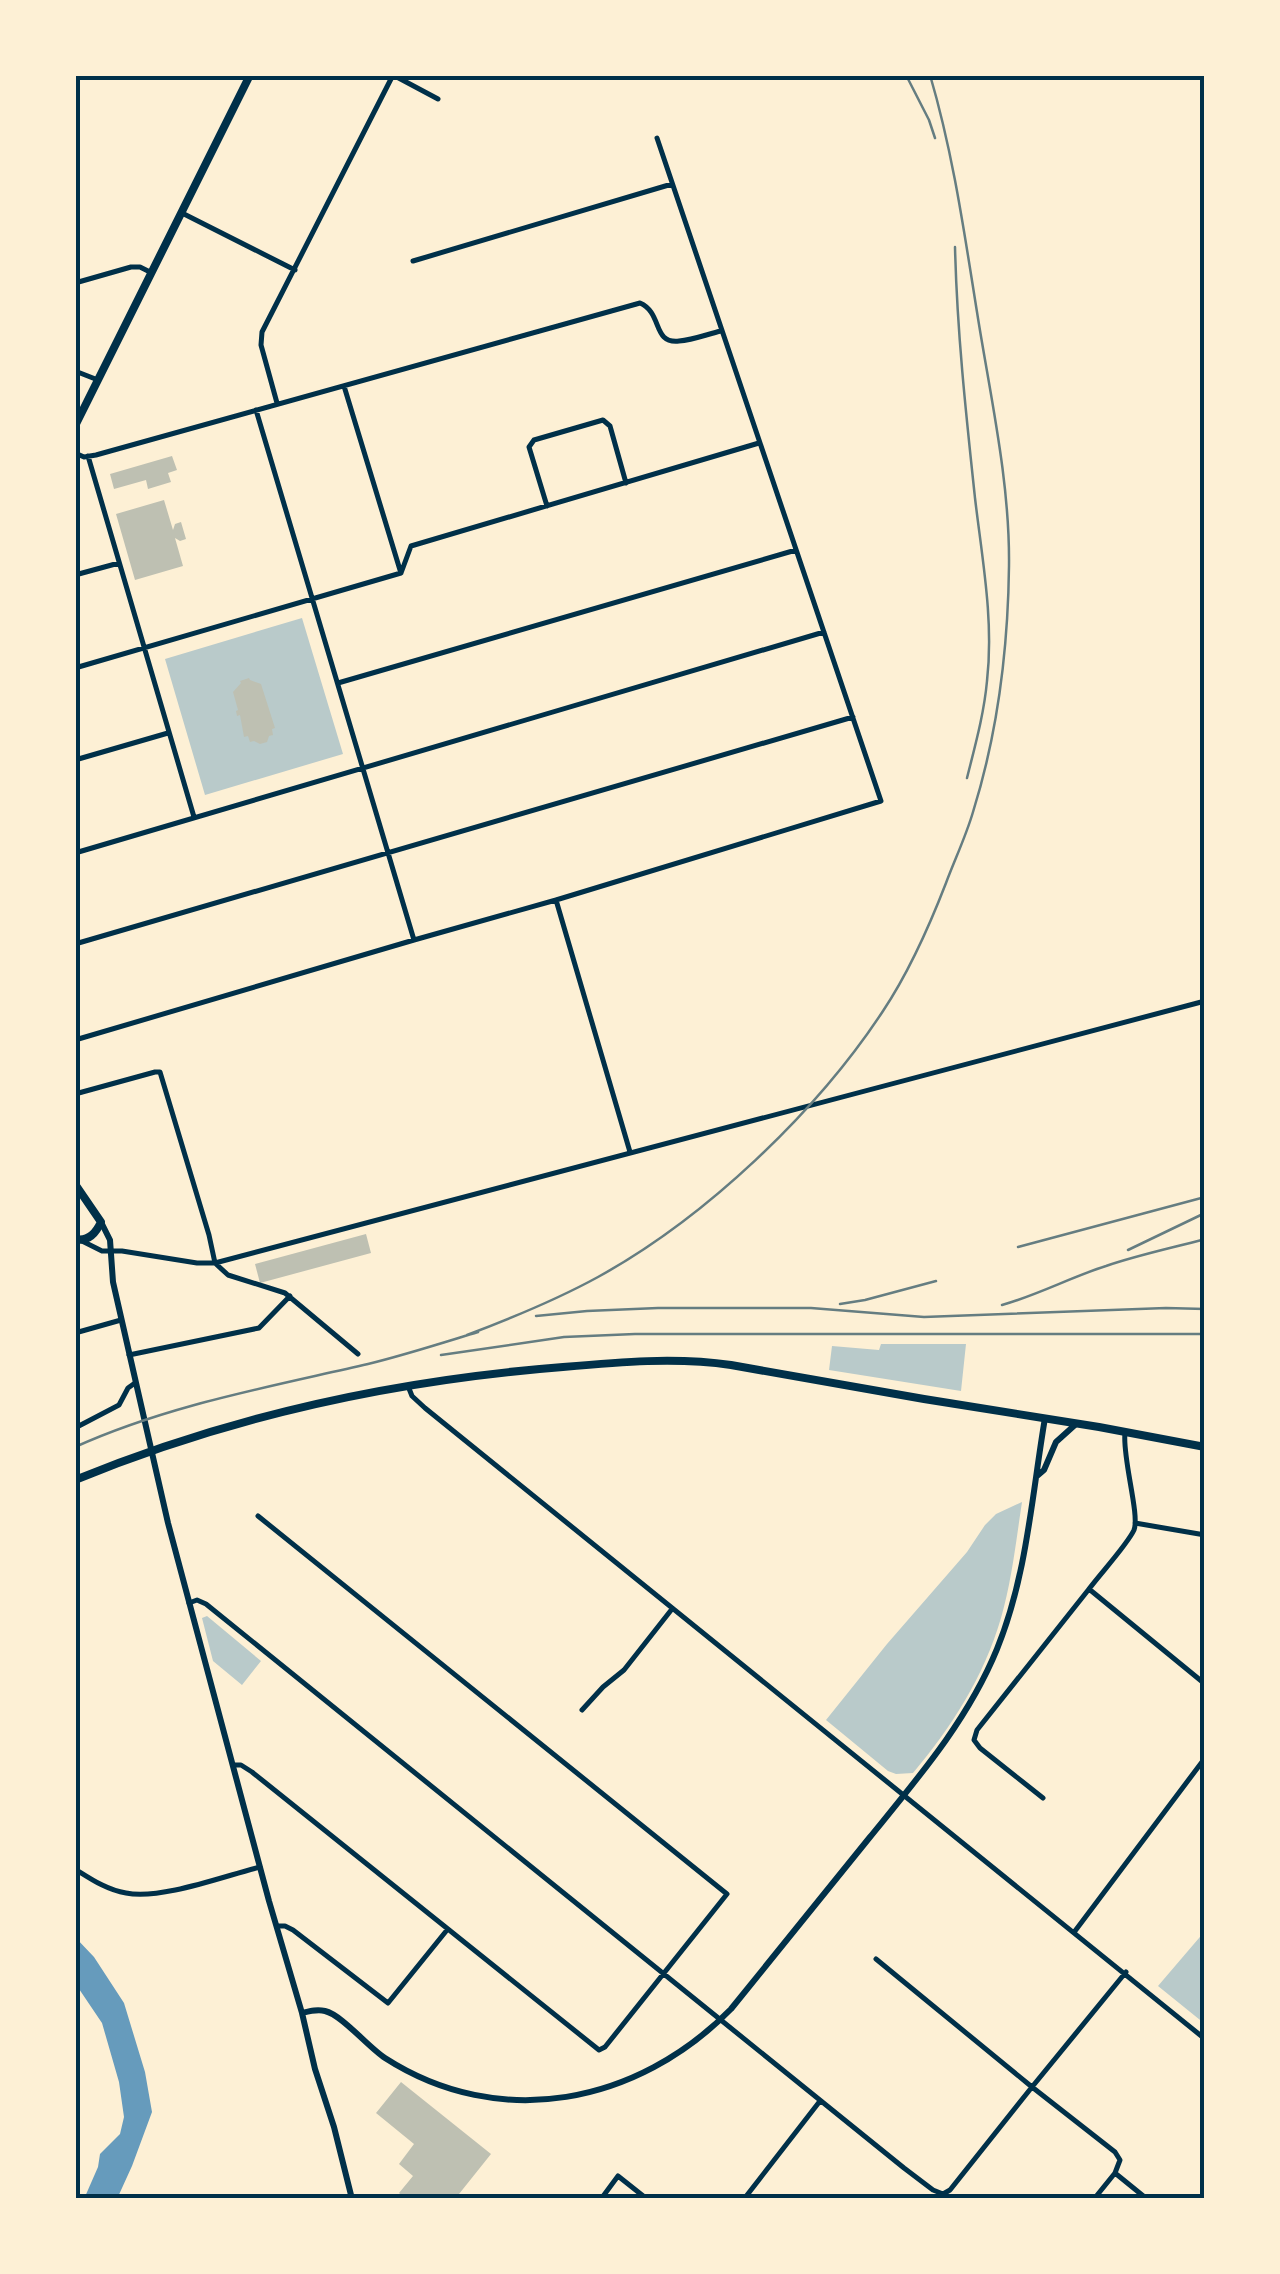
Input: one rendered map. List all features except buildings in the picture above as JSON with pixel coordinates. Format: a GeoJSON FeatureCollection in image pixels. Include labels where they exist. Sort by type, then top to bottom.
{"type":"FeatureCollection","features":[{"type":"Feature","properties":{"kind":"main road"},"geometry":{"type":"LineString","coordinates":[[75,426],[250,75]]}},
{"type":"Feature","properties":{"kind":"main road"},"geometry":{"type":"LineString","coordinates":[[75,1184],[101,1222],[96,1232],[78,1240]]}},
{"type":"Feature","properties":{"kind":"main road"},"geometry":{"type":"LineString","coordinates":[[75,1480],[222,1430],[408,1385],[611,1363],[700,1362],[1205,1447]]}},
{"type":"Feature","properties":{"kind":"street"},"geometry":{"type":"LineString","coordinates":[[277,404],[260,344],[262,332],[393,75],[438,99]]}},
{"type":"Feature","properties":{"kind":"street"},"geometry":{"type":"LineString","coordinates":[[75,1040],[881,801],[656,138]]}},
{"type":"Feature","properties":{"kind":"street"},"geometry":{"type":"LineString","coordinates":[[413,262],[672,184]]}},
{"type":"Feature","properties":{"kind":"street"},"geometry":{"type":"LineString","coordinates":[[182,214],[295,270]]}},
{"type":"Feature","properties":{"kind":"street"},"geometry":{"type":"LineString","coordinates":[[75,283],[131,267],[152,273]]}},
{"type":"Feature","properties":{"kind":"street"},"geometry":{"type":"LineString","coordinates":[[75,453],[88,456],[640,303],[654,313],[660,335],[667,340],[676,342],[721,330]]}},
{"type":"Feature","properties":{"kind":"street"},"geometry":{"type":"LineString","coordinates":[[75,371],[98,380]]}},
{"type":"Feature","properties":{"kind":"street"},"geometry":{"type":"LineString","coordinates":[[344,386],[401,573]]}},
{"type":"Feature","properties":{"kind":"street"},"geometry":{"type":"LineString","coordinates":[[256,410],[414,940]]}},
{"type":"Feature","properties":{"kind":"street"},"geometry":{"type":"LineString","coordinates":[[547,506],[529,447],[534,440],[602,420],[610,426],[626,483]]}},
{"type":"Feature","properties":{"kind":"street"},"geometry":{"type":"LineString","coordinates":[[401,573],[412,546],[760,443]]}},
{"type":"Feature","properties":{"kind":"street"},"geometry":{"type":"LineString","coordinates":[[88,456],[194,818]]}},
{"type":"Feature","properties":{"kind":"street"},"geometry":{"type":"LineString","coordinates":[[338,684],[796,550]]}},
{"type":"Feature","properties":{"kind":"street"},"geometry":{"type":"LineString","coordinates":[[75,574],[119,563]]}},
{"type":"Feature","properties":{"kind":"street"},"geometry":{"type":"LineString","coordinates":[[75,668],[401,573]]}},
{"type":"Feature","properties":{"kind":"street"},"geometry":{"type":"LineString","coordinates":[[75,853],[824,632]]}},
{"type":"Feature","properties":{"kind":"street"},"geometry":{"type":"LineString","coordinates":[[75,944],[852,717]]}},
{"type":"Feature","properties":{"kind":"street"},"geometry":{"type":"LineString","coordinates":[[75,760],[169,733]]}},
{"type":"Feature","properties":{"kind":"street"},"geometry":{"type":"LineString","coordinates":[[556,900],[630,1153]]}},
{"type":"Feature","properties":{"kind":"street"},"geometry":{"type":"LineString","coordinates":[[78,1240],[102,1250],[196,1264],[215,1263],[1205,1001]]}},
{"type":"Feature","properties":{"kind":"street"},"geometry":{"type":"LineString","coordinates":[[75,1094],[160,1072],[215,1263],[228,1275],[290,1296],[358,1354]]}},
{"type":"Feature","properties":{"kind":"street"},"geometry":{"type":"LineString","coordinates":[[101,1222],[110,1240],[113,1282],[155,1471],[352,2199]]}},
{"type":"Feature","properties":{"kind":"street"},"geometry":{"type":"LineString","coordinates":[[129,1355],[258,1328],[290,1296]]}},
{"type":"Feature","properties":{"kind":"street"},"geometry":{"type":"LineString","coordinates":[[75,1334],[121,1320]]}},
{"type":"Feature","properties":{"kind":"street"},"geometry":{"type":"LineString","coordinates":[[75,1428],[119,1405],[134,1383]]}},
{"type":"Feature","properties":{"kind":"street"},"geometry":{"type":"LineString","coordinates":[[408,1385],[412,1396],[425,1408],[1205,2038]]}},
{"type":"Feature","properties":{"kind":"street"},"geometry":{"type":"LineString","coordinates":[[302,2013],[318,2010],[332,2014],[384,2058],[434,2082],[470,2094],[525,2100],[582,2094],[630,2080],[679,2054],[720,2020],[965,1714],[1010,1614],[1045,1418]]}},
{"type":"Feature","properties":{"kind":"street"},"geometry":{"type":"LineString","coordinates":[[1036,1476],[1044,1470],[1056,1442],[1076,1423]]}},
{"type":"Feature","properties":{"kind":"street"},"geometry":{"type":"LineString","coordinates":[[1043,1798],[974,1740],[977,1730],[1134,1529],[1125,1432]]}},
{"type":"Feature","properties":{"kind":"street"},"geometry":{"type":"LineString","coordinates":[[233,1765],[252,1772],[598,2050],[727,1894],[258,1516]]}},
{"type":"Feature","properties":{"kind":"street"},"geometry":{"type":"LineString","coordinates":[[1135,1523],[1205,1535]]}},
{"type":"Feature","properties":{"kind":"street"},"geometry":{"type":"LineString","coordinates":[[1089,1589],[1205,1684]]}},
{"type":"Feature","properties":{"kind":"street"},"geometry":{"type":"LineString","coordinates":[[189,1602],[206,1604],[820,2101],[918,2179],[943,2194],[1126,1972]]}},
{"type":"Feature","properties":{"kind":"street"},"geometry":{"type":"LineString","coordinates":[[582,1710],[624,1670],[672,1609]]}},
{"type":"Feature","properties":{"kind":"street"},"geometry":{"type":"LineString","coordinates":[[1075,1932],[1205,1758]]}},
{"type":"Feature","properties":{"kind":"street"},"geometry":{"type":"LineString","coordinates":[[75,1870],[112,1890],[138,1894],[182,1888],[260,1867]]}},
{"type":"Feature","properties":{"kind":"street"},"geometry":{"type":"LineString","coordinates":[[276,1926],[294,1930],[388,2003],[447,1929]]}},
{"type":"Feature","properties":{"kind":"street"},"geometry":{"type":"LineString","coordinates":[[876,1959],[1115,2152],[1119,2167],[1094,2199]]}},
{"type":"Feature","properties":{"kind":"street"},"geometry":{"type":"LineString","coordinates":[[744,2199],[820,2101]]}},
{"type":"Feature","properties":{"kind":"street"},"geometry":{"type":"LineString","coordinates":[[1115,2173],[1147,2199]]}},
{"type":"Feature","properties":{"kind":"street"},"geometry":{"type":"LineString","coordinates":[[600,2199],[618,2176],[646,2199]]}},
{"type":"Feature","properties":{"kind":"shaded area"},"geometry":{"type":"Polygon","coordinates":[[[302,618],[343,754],[205,795],[165,659],[302,618]]]}},
{"type":"Feature","properties":{"kind":"shaded area"},"geometry":{"type":"Polygon","coordinates":[[[881,1344],[966,1344],[961,1391],[829,1370],[832,1346],[879,1350],[881,1344]]]}},
{"type":"Feature","properties":{"kind":"shaded area"},"geometry":{"type":"Polygon","coordinates":[[[1022,1502],[1005,1604],[976,1680],[954,1719],[913,1773],[888,1771],[826,1720],[967,1552],[985,1525],[996,1514],[1022,1502]]]}},
{"type":"Feature","properties":{"kind":"shaded area"},"geometry":{"type":"Polygon","coordinates":[[[207,1616],[261,1661],[242,1685],[213,1661],[202,1618],[207,1616]]]}},
{"type":"Feature","properties":{"kind":"shaded area"},"geometry":{"type":"Polygon","coordinates":[[[1205,1931],[1205,2024],[1158,1986],[1205,1931]]]}},
{"type":"Feature","properties":{"kind":"water"},"geometry":{"type":"Polygon","coordinates":[[[75,1937],[94,1957],[124,2003],[145,2072],[152,2112],[117,2199],[84,2199],[100,2154],[120,2134],[124,2117],[119,2082],[102,2023],[75,1983],[75,1937]]]}},
{"type":"Feature","properties":{"kind":"railway"},"geometry":{"type":"LineString","coordinates":[[906,75],[935,138]]}},
{"type":"Feature","properties":{"kind":"railway"},"geometry":{"type":"LineString","coordinates":[[467,1335],[566,1293],[638,1253],[718,1194],[792,1124],[856,1049],[892,996],[925,933],[967,830],[982,782],[1000,690],[1008,597],[1008,534],[998,438],[962,222],[930,75]]}},
{"type":"Feature","properties":{"kind":"railway"},"geometry":{"type":"LineString","coordinates":[[955,247],[962,372],[989,635],[984,706],[967,778]]}},
{"type":"Feature","properties":{"kind":"railway"},"geometry":{"type":"LineString","coordinates":[[1018,1247],[1205,1197]]}},
{"type":"Feature","properties":{"kind":"railway"},"geometry":{"type":"LineString","coordinates":[[1128,1250],[1205,1213]]}},
{"type":"Feature","properties":{"kind":"railway"},"geometry":{"type":"LineString","coordinates":[[1002,1305],[1118,1262],[1205,1239]]}},
{"type":"Feature","properties":{"kind":"railway"},"geometry":{"type":"LineString","coordinates":[[840,1304],[936,1281]]}},
{"type":"Feature","properties":{"kind":"railway"},"geometry":{"type":"LineString","coordinates":[[536,1316],[658,1308],[811,1308],[924,1317],[1205,1309]]}},
{"type":"Feature","properties":{"kind":"railway"},"geometry":{"type":"LineString","coordinates":[[75,1447],[182,1408],[382,1360],[478,1332]]}},
{"type":"Feature","properties":{"kind":"railway"},"geometry":{"type":"LineString","coordinates":[[441,1355],[564,1337],[635,1334],[1205,1334]]}}]}
